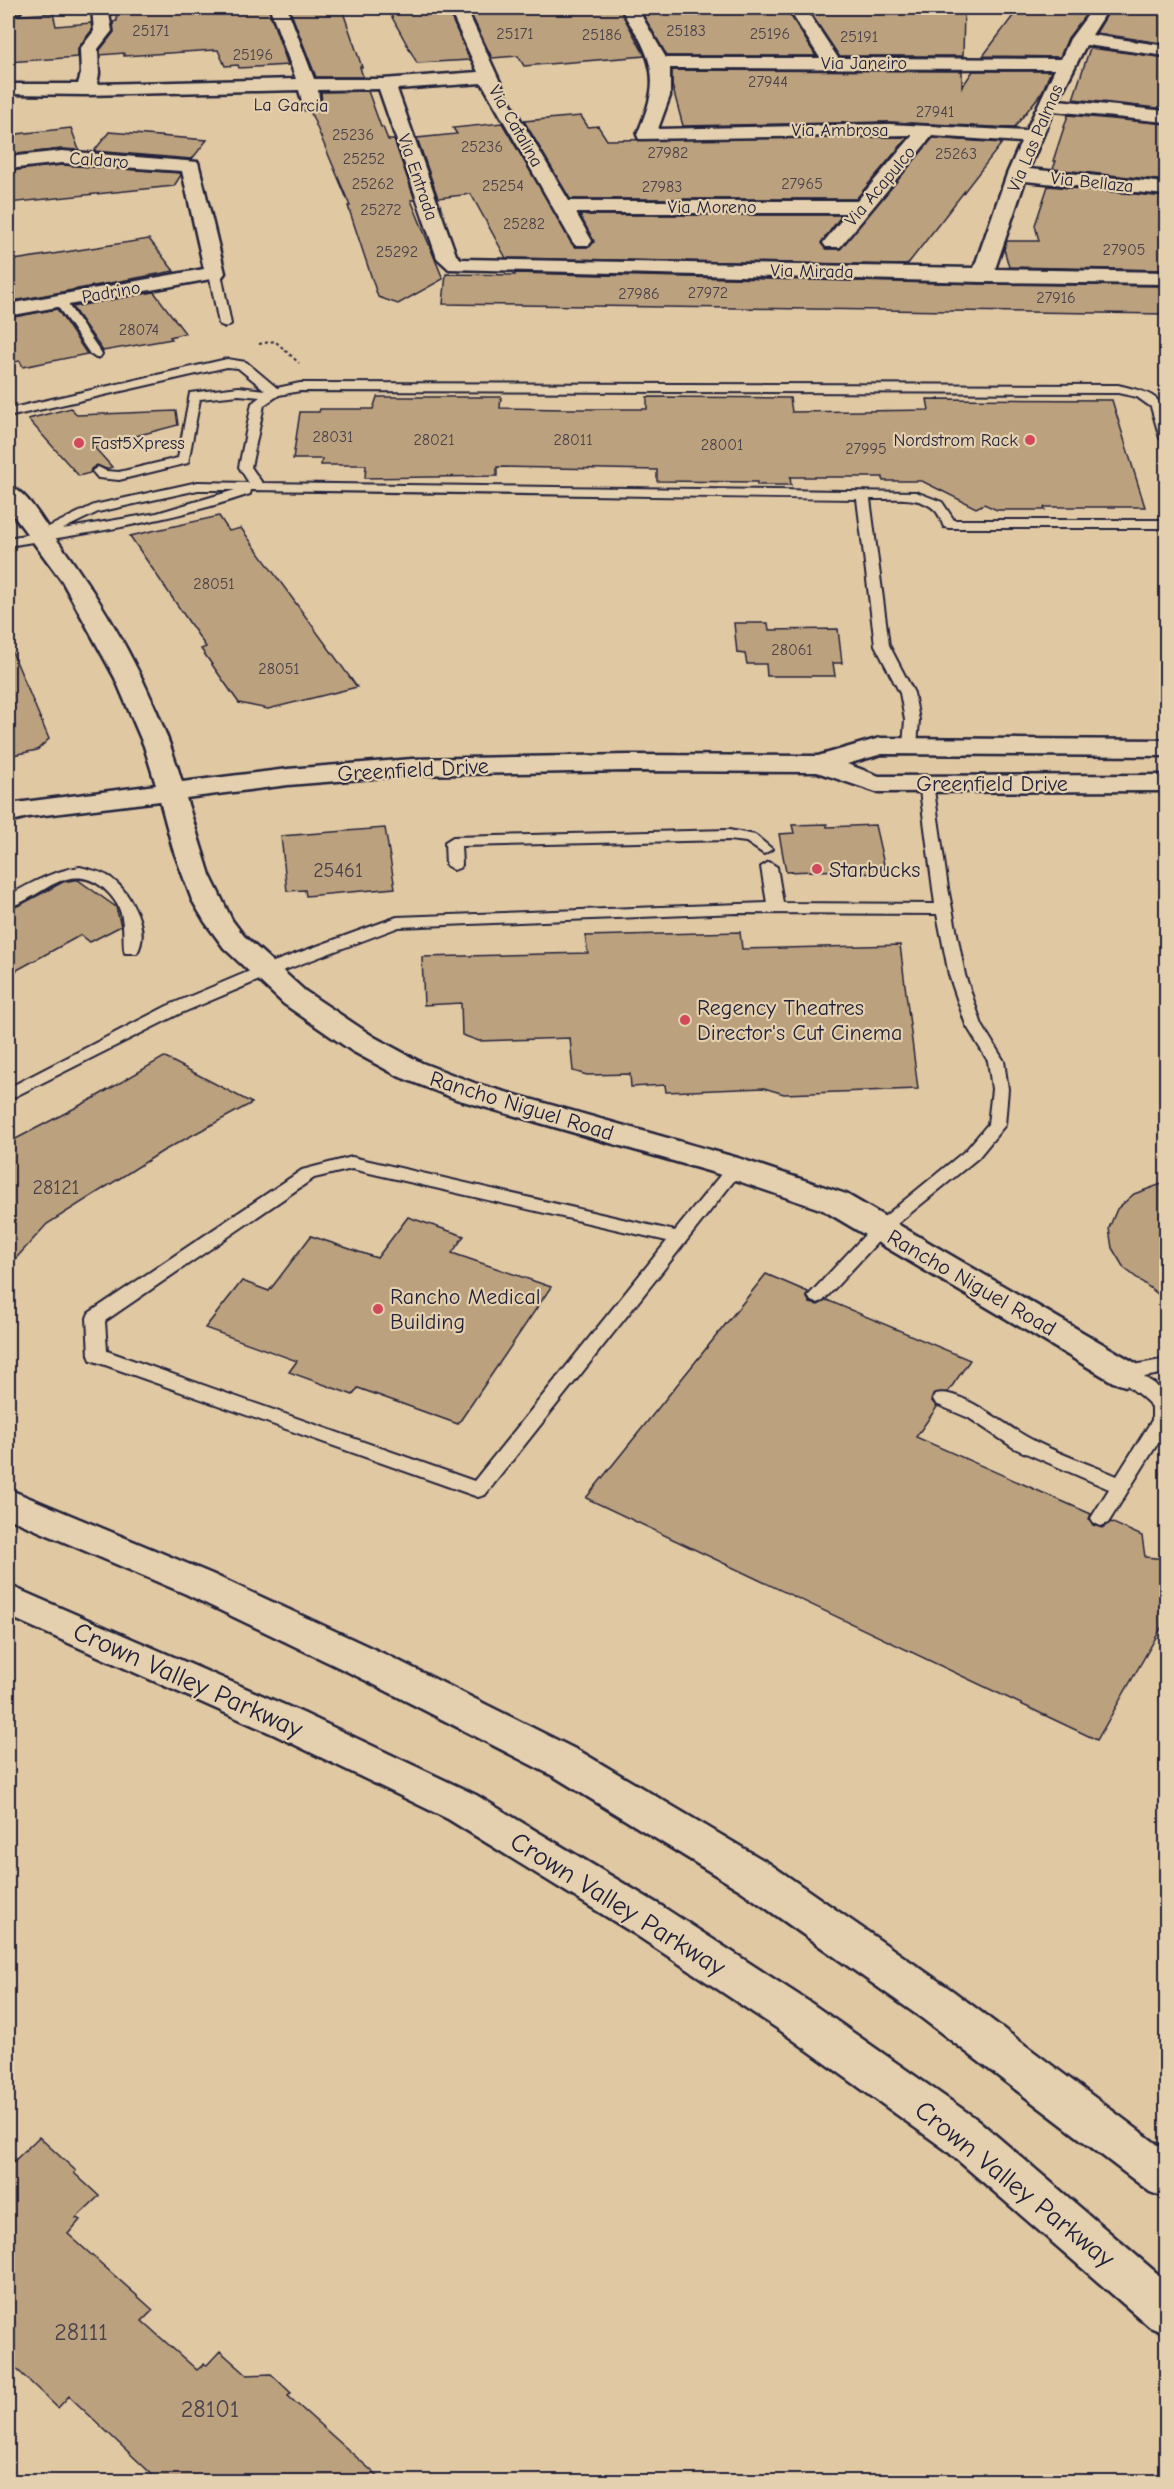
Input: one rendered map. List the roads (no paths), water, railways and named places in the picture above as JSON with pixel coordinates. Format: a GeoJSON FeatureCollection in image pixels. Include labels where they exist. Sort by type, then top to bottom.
{"type":"FeatureCollection","features":[{"type":"Feature","properties":{"kind":"street"},"geometry":{"type":"LineString","coordinates":[[8,8],[14,8]]}},
{"type":"Feature","properties":{"kind":"street"},"geometry":{"type":"LineString","coordinates":[[86,90],[90,74],[89,49],[103,30],[100,8]]}},
{"type":"Feature","properties":{"kind":"street"},"geometry":{"type":"LineString","coordinates":[[278,8],[308,86]]}},
{"type":"Feature","properties":{"kind":"street","name":"Via Catalina"},"geometry":{"type":"LineString","coordinates":[[458,8],[497,95],[582,241]]}},
{"type":"Feature","properties":{"kind":"street"},"geometry":{"type":"LineString","coordinates":[[629,8],[660,63]]}},
{"type":"Feature","properties":{"kind":"street"},"geometry":{"type":"LineString","coordinates":[[797,8],[832,63]]}},
{"type":"Feature","properties":{"kind":"street","name":"Via Las Palmas"},"geometry":{"type":"LineString","coordinates":[[982,276],[1017,174],[1079,39],[1101,8]]}},
{"type":"Feature","properties":{"kind":"street"},"geometry":{"type":"LineString","coordinates":[[1079,39],[1167,51]]}},
{"type":"Feature","properties":{"kind":"street","name":"Via Janeiro"},"geometry":{"type":"LineString","coordinates":[[660,63],[1067,64]]}},
{"type":"Feature","properties":{"kind":"street","name":"Via Ambrosa"},"geometry":{"type":"LineString","coordinates":[[660,63],[663,88],[646,135],[805,130],[975,130],[1034,137]]}},
{"type":"Feature","properties":{"kind":"street","name":"La Garcia"},"geometry":{"type":"LineString","coordinates":[[369,104],[389,93],[488,76]]}},
{"type":"Feature","properties":{"kind":"street","name":"La Garcia"},"geometry":{"type":"LineString","coordinates":[[8,89],[86,90],[219,85],[308,86],[389,93],[416,101]]}},
{"type":"Feature","properties":{"kind":"street","name":"La Garcia"},"geometry":{"type":"LineString","coordinates":[[308,86],[302,107],[334,106]]}},
{"type":"Feature","properties":{"kind":"street","name":"La Garcia"},"geometry":{"type":"LineString","coordinates":[[86,90],[226,103]]}},
{"type":"Feature","properties":{"kind":"street","name":"Via Entrada"},"geometry":{"type":"LineString","coordinates":[[389,93],[447,258],[456,265]]}},
{"type":"Feature","properties":{"kind":"street"},"geometry":{"type":"LineString","coordinates":[[474,96],[497,95]]}},
{"type":"Feature","properties":{"kind":"street"},"geometry":{"type":"LineString","coordinates":[[1048,105],[1167,117]]}},
{"type":"Feature","properties":{"kind":"street","name":"Via Acapulco"},"geometry":{"type":"LineString","coordinates":[[833,243],[927,130]]}},
{"type":"Feature","properties":{"kind":"street","name":"Caldaro"},"geometry":{"type":"LineString","coordinates":[[8,163],[62,157],[191,166],[215,273]]}},
{"type":"Feature","properties":{"kind":"street","name":"Via Bellaza"},"geometry":{"type":"LineString","coordinates":[[1017,174],[1167,189]]}},
{"type":"Feature","properties":{"kind":"street","name":"Via Moreno"},"geometry":{"type":"LineString","coordinates":[[562,207],[861,207]]}},
{"type":"Feature","properties":{"kind":"street","name":"Via Mirada"},"geometry":{"type":"LineString","coordinates":[[456,265],[959,273],[982,276],[1167,279]]}},
{"type":"Feature","properties":{"kind":"street","name":"Padrino"},"geometry":{"type":"LineString","coordinates":[[8,310],[215,273]]}},
{"type":"Feature","properties":{"kind":"street","name":"Rancho Niguel Road"},"geometry":{"type":"LineString","coordinates":[[8,493],[42,534],[82,594],[118,656],[156,744],[203,896],[231,938],[263,972],[337,1028],[413,1071],[497,1101],[736,1167],[829,1200],[953,1270],[1125,1373]]}},
{"type":"Feature","properties":{"kind":"street","name":"Greenfield Drive"},"geometry":{"type":"LineString","coordinates":[[8,814],[26,809],[171,790],[288,777],[412,767],[629,763],[820,764],[880,746],[1167,748]]}},
{"type":"Feature","properties":{"kind":"street","name":"Greenfield Drive"},"geometry":{"type":"LineString","coordinates":[[820,764],[876,784],[1167,783]]}},
{"type":"Feature","properties":{"kind":"street"},"geometry":{"type":"LineString","coordinates":[[8,1503],[220,1594],[379,1669],[569,1766],[755,1877],[938,2006],[1167,2177]]}},
{"type":"Feature","properties":{"kind":"street","name":"Crown Valley Parkway"},"geometry":{"type":"LineString","coordinates":[[8,1600],[289,1724],[462,1807],[648,1920],[796,2017],[962,2135],[1167,2310]]}},
{"type":"Feature","properties":{"kind":"lane"},"geometry":{"type":"LineString","coordinates":[[215,273],[225,324]]}},
{"type":"Feature","properties":{"kind":"lane"},"geometry":{"type":"LineString","coordinates":[[60,301],[96,354]]}},
{"type":"Feature","properties":{"kind":"lane"},"geometry":{"type":"LineString","coordinates":[[8,413],[227,363],[242,366],[273,393]]}},
{"type":"Feature","properties":{"kind":"lane"},"geometry":{"type":"LineString","coordinates":[[98,471],[102,475],[119,476],[184,460],[194,396],[238,391],[273,393],[300,387],[1118,389],[1141,394],[1157,405],[1167,438]]}},
{"type":"Feature","properties":{"kind":"lane"},"geometry":{"type":"LineString","coordinates":[[258,486],[245,467],[258,403],[273,393]]}},
{"type":"Feature","properties":{"kind":"lane"},"geometry":{"type":"LineString","coordinates":[[36,405],[45,415]]}},
{"type":"Feature","properties":{"kind":"lane"},"geometry":{"type":"LineString","coordinates":[[42,534],[94,509],[198,486],[548,489],[692,494],[916,496],[934,501],[946,512],[949,524],[1167,524]]}},
{"type":"Feature","properties":{"kind":"lane"},"geometry":{"type":"LineString","coordinates":[[8,542],[42,534],[104,527],[200,506],[258,486]]}},
{"type":"Feature","properties":{"kind":"lane"},"geometry":{"type":"LineString","coordinates":[[863,495],[882,645],[907,693],[912,720],[910,746]]}},
{"type":"Feature","properties":{"kind":"lane"},"geometry":{"type":"LineString","coordinates":[[817,1296],[880,1229],[972,1154],[996,1125],[1000,1089],[996,1061],[974,1025],[957,975],[944,909],[926,783]]}},
{"type":"Feature","properties":{"kind":"lane"},"geometry":{"type":"LineString","coordinates":[[454,865],[453,842],[729,835],[750,838],[764,849]]}},
{"type":"Feature","properties":{"kind":"lane"},"geometry":{"type":"LineString","coordinates":[[769,867],[776,909]]}},
{"type":"Feature","properties":{"kind":"lane"},"geometry":{"type":"LineString","coordinates":[[8,902],[61,874],[88,872],[99,876],[112,886],[124,902],[131,920],[134,939],[131,950]]}},
{"type":"Feature","properties":{"kind":"lane"},"geometry":{"type":"LineString","coordinates":[[8,1095],[173,1010],[263,972],[396,922],[776,909],[944,909]]}},
{"type":"Feature","properties":{"kind":"lane"},"geometry":{"type":"LineString","coordinates":[[680,1238],[352,1163],[308,1174],[96,1318],[98,1355],[478,1490],[680,1238],[736,1167]]}},
{"type":"Feature","properties":{"kind":"lane"},"geometry":{"type":"LineString","coordinates":[[1125,1373],[1167,1366]]}},
{"type":"Feature","properties":{"kind":"lane"},"geometry":{"type":"LineString","coordinates":[[1101,1518],[1162,1421],[1162,1405],[1148,1389],[1125,1373]]}},
{"type":"Feature","properties":{"kind":"lane"},"geometry":{"type":"LineString","coordinates":[[943,1399],[976,1413],[1021,1443],[1121,1486]]}},
{"type":"Feature","properties":{"kind":"place","name":"Nordstrom Rack"},"geometry":{"type":"Point","coordinates":[1030,440]}},
{"type":"Feature","properties":{"kind":"place","name":"Fast5Xpress"},"geometry":{"type":"Point","coordinates":[79,443]}},
{"type":"Feature","properties":{"kind":"place","name":"Starbucks"},"geometry":{"type":"Point","coordinates":[817,869]}},
{"type":"Feature","properties":{"kind":"place","name":"Regency Theatres Director's Cut Cinema"},"geometry":{"type":"Point","coordinates":[685,1020]}},
{"type":"Feature","properties":{"kind":"place","name":"Rancho Medical Building"},"geometry":{"type":"Point","coordinates":[378,1309]}}]}
